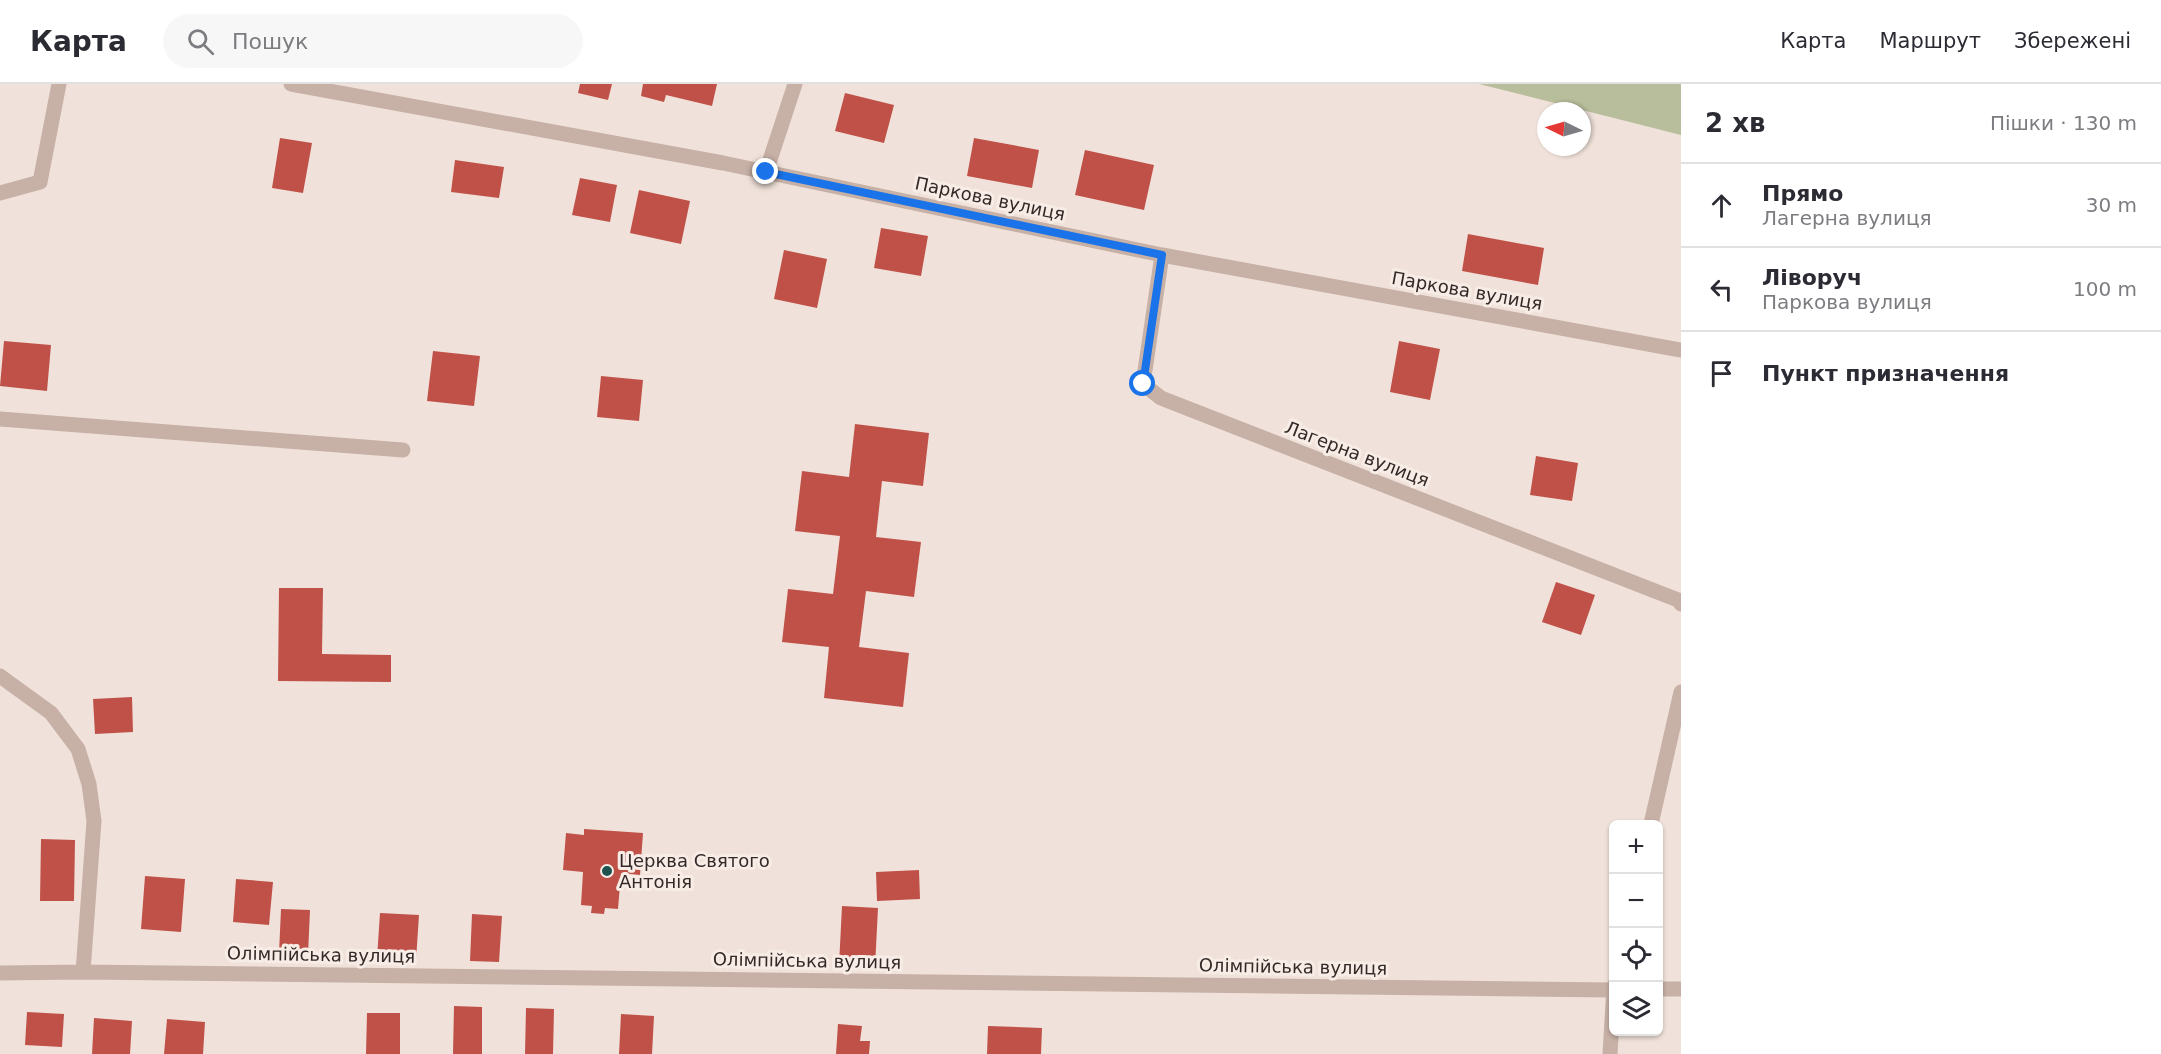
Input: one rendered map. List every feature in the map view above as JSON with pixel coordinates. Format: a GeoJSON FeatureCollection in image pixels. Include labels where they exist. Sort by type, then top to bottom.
{"type":"FeatureCollection","features":[{"type":"Feature","properties":{"kind":"street"},"geometry":{"type":"LineString","coordinates":[[0,193],[40,182],[59,84]]}},
{"type":"Feature","properties":{"kind":"street","name":"Паркова вулиця"},"geometry":{"type":"LineString","coordinates":[[291,84],[766,172],[1162,255],[1681,350]]}},
{"type":"Feature","properties":{"kind":"street"},"geometry":{"type":"LineString","coordinates":[[766,172],[795,84]]}},
{"type":"Feature","properties":{"kind":"street","name":"Лагерна вулиця"},"geometry":{"type":"LineString","coordinates":[[1162,255],[1143,384],[1161,398],[1678,600],[1681,604]]}},
{"type":"Feature","properties":{"kind":"street"},"geometry":{"type":"LineString","coordinates":[[0,419],[403,450]]}},
{"type":"Feature","properties":{"kind":"street"},"geometry":{"type":"LineString","coordinates":[[0,676],[51,713],[78,749],[89,784],[94,821],[83,972]]}},
{"type":"Feature","properties":{"kind":"street"},"geometry":{"type":"LineString","coordinates":[[1652,820],[1681,692]]}},
{"type":"Feature","properties":{"kind":"street","name":"Олімпійська вулиця"},"geometry":{"type":"LineString","coordinates":[[0,973],[83,972],[1609,989]]}},
{"type":"Feature","properties":{"kind":"street"},"geometry":{"type":"LineString","coordinates":[[1663,990],[1681,989]]}},
{"type":"Feature","properties":{"kind":"street"},"geometry":{"type":"LineString","coordinates":[[1610,1054],[1611,1036]]}},
{"type":"Feature","properties":{"kind":"green space"},"geometry":{"type":"Polygon","coordinates":[[[1479,84],[1681,84],[1681,135],[1591,112],[1591,102],[1550,102],[1479,84]]]}},
{"type":"Feature","properties":{"kind":"building"},"geometry":{"type":"Polygon","coordinates":[[[580,84],[612,84],[608,100],[578,93],[580,84]]]}},
{"type":"Feature","properties":{"kind":"building"},"geometry":{"type":"Polygon","coordinates":[[[643,84],[717,84],[712,106],[666,95],[664,102],[641,96],[643,84]]]}},
{"type":"Feature","properties":{"kind":"building"},"geometry":{"type":"Polygon","coordinates":[[[845,93],[894,105],[884,143],[835,131],[845,93]]]}},
{"type":"Feature","properties":{"kind":"building"},"geometry":{"type":"Polygon","coordinates":[[[280,138],[312,143],[303,193],[272,188],[280,138]]]}},
{"type":"Feature","properties":{"kind":"building"},"geometry":{"type":"Polygon","coordinates":[[[974,138],[1039,150],[1032,188],[967,176],[974,138]]]}},
{"type":"Feature","properties":{"kind":"building"},"geometry":{"type":"Polygon","coordinates":[[[1085,150],[1154,165],[1144,210],[1075,195],[1085,150]]]}},
{"type":"Feature","properties":{"kind":"building"},"geometry":{"type":"Polygon","coordinates":[[[455,160],[504,167],[499,198],[451,192],[455,160]]]}},
{"type":"Feature","properties":{"kind":"building"},"geometry":{"type":"Polygon","coordinates":[[[580,178],[617,185],[610,222],[572,215],[580,178]]]}},
{"type":"Feature","properties":{"kind":"building"},"geometry":{"type":"Polygon","coordinates":[[[639,190],[690,201],[681,244],[630,233],[639,190]]]}},
{"type":"Feature","properties":{"kind":"building"},"geometry":{"type":"Polygon","coordinates":[[[881,228],[928,236],[921,276],[874,268],[881,228]]]}},
{"type":"Feature","properties":{"kind":"building"},"geometry":{"type":"Polygon","coordinates":[[[1468,234],[1544,248],[1538,285],[1462,271],[1468,234]]]}},
{"type":"Feature","properties":{"kind":"building"},"geometry":{"type":"Polygon","coordinates":[[[784,250],[827,259],[817,308],[774,299],[784,250]]]}},
{"type":"Feature","properties":{"kind":"building"},"geometry":{"type":"Polygon","coordinates":[[[4,341],[51,345],[47,391],[0,386],[4,341]]]}},
{"type":"Feature","properties":{"kind":"building"},"geometry":{"type":"Polygon","coordinates":[[[1399,341],[1440,349],[1430,400],[1390,392],[1399,341]]]}},
{"type":"Feature","properties":{"kind":"building"},"geometry":{"type":"Polygon","coordinates":[[[433,351],[480,356],[474,406],[427,401],[433,351]]]}},
{"type":"Feature","properties":{"kind":"building"},"geometry":{"type":"Polygon","coordinates":[[[601,376],[643,380],[639,421],[597,417],[601,376]]]}},
{"type":"Feature","properties":{"kind":"building"},"geometry":{"type":"Polygon","coordinates":[[[855,424],[929,433],[923,486],[882,481],[876,537],[921,542],[914,597],[866,591],[859,647],[909,653],[903,707],[824,698],[829,647],[782,642],[788,589],[833,594],[840,536],[795,531],[802,471],[849,477],[855,424]]]}},
{"type":"Feature","properties":{"kind":"building"},"geometry":{"type":"Polygon","coordinates":[[[1536,456],[1578,463],[1572,501],[1530,495],[1536,456]]]}},
{"type":"Feature","properties":{"kind":"building"},"geometry":{"type":"Polygon","coordinates":[[[1556,582],[1595,595],[1581,635],[1542,622],[1556,582]]]}},
{"type":"Feature","properties":{"kind":"building"},"geometry":{"type":"Polygon","coordinates":[[[279,588],[323,588],[322,654],[391,655],[391,682],[278,681],[279,588]]]}},
{"type":"Feature","properties":{"kind":"building"},"geometry":{"type":"Polygon","coordinates":[[[132,697],[133,732],[95,734],[93,699],[132,697]]]}},
{"type":"Feature","properties":{"kind":"building","name":"Церква Святого Антонія"},"geometry":{"type":"Polygon","coordinates":[[[584,829],[643,833],[640,875],[621,873],[618,909],[605,908],[604,914],[591,913],[592,906],[581,905],[583,872],[563,870],[566,833],[584,835],[584,829]]]}},
{"type":"Feature","properties":{"kind":"building"},"geometry":{"type":"Polygon","coordinates":[[[41,839],[75,840],[74,901],[40,901],[41,839]]]}},
{"type":"Feature","properties":{"kind":"building"},"geometry":{"type":"Polygon","coordinates":[[[919,870],[920,899],[877,901],[876,872],[919,870]]]}},
{"type":"Feature","properties":{"kind":"building"},"geometry":{"type":"Polygon","coordinates":[[[145,876],[185,879],[181,932],[141,929],[145,876]]]}},
{"type":"Feature","properties":{"kind":"building"},"geometry":{"type":"Polygon","coordinates":[[[236,879],[273,882],[269,925],[233,922],[236,879]]]}},
{"type":"Feature","properties":{"kind":"building"},"geometry":{"type":"Polygon","coordinates":[[[842,906],[878,908],[875,967],[839,965],[842,906]]]}},
{"type":"Feature","properties":{"kind":"building"},"geometry":{"type":"Polygon","coordinates":[[[281,909],[310,910],[308,955],[279,953],[281,909]]]}},
{"type":"Feature","properties":{"kind":"building"},"geometry":{"type":"Polygon","coordinates":[[[380,913],[419,915],[416,960],[377,958],[380,913]]]}},
{"type":"Feature","properties":{"kind":"building"},"geometry":{"type":"Polygon","coordinates":[[[472,914],[502,916],[499,962],[470,961],[472,914]]]}},
{"type":"Feature","properties":{"kind":"building"},"geometry":{"type":"Polygon","coordinates":[[[454,1006],[482,1007],[482,1054],[453,1054],[454,1006]]]}},
{"type":"Feature","properties":{"kind":"building"},"geometry":{"type":"Polygon","coordinates":[[[526,1008],[554,1009],[553,1054],[525,1054],[526,1008]]]}},
{"type":"Feature","properties":{"kind":"building"},"geometry":{"type":"Polygon","coordinates":[[[27,1012],[64,1014],[62,1047],[25,1045],[27,1012]]]}},
{"type":"Feature","properties":{"kind":"building"},"geometry":{"type":"Polygon","coordinates":[[[367,1013],[400,1013],[400,1054],[366,1054],[367,1013]]]}},
{"type":"Feature","properties":{"kind":"building"},"geometry":{"type":"Polygon","coordinates":[[[621,1014],[654,1016],[652,1054],[619,1054],[621,1014]]]}},
{"type":"Feature","properties":{"kind":"building"},"geometry":{"type":"Polygon","coordinates":[[[94,1018],[132,1021],[130,1054],[92,1054],[94,1018]]]}},
{"type":"Feature","properties":{"kind":"building"},"geometry":{"type":"Polygon","coordinates":[[[167,1019],[205,1022],[203,1054],[164,1054],[167,1019]]]}},
{"type":"Feature","properties":{"kind":"building"},"geometry":{"type":"Polygon","coordinates":[[[838,1024],[862,1026],[860,1041],[870,1041],[869,1054],[836,1054],[838,1024]]]}},
{"type":"Feature","properties":{"kind":"building"},"geometry":{"type":"Polygon","coordinates":[[[988,1026],[1042,1028],[1041,1054],[987,1054],[988,1026]]]}},
{"type":"Feature","properties":{"kind":"place","name":"Церква Святого Антонія"},"geometry":{"type":"Point","coordinates":[607,871]}},
{"type":"Feature","properties":{"kind":"route"},"geometry":{"type":"LineString","coordinates":[[766,172],[1162,255],[1143,384]]}}]}
